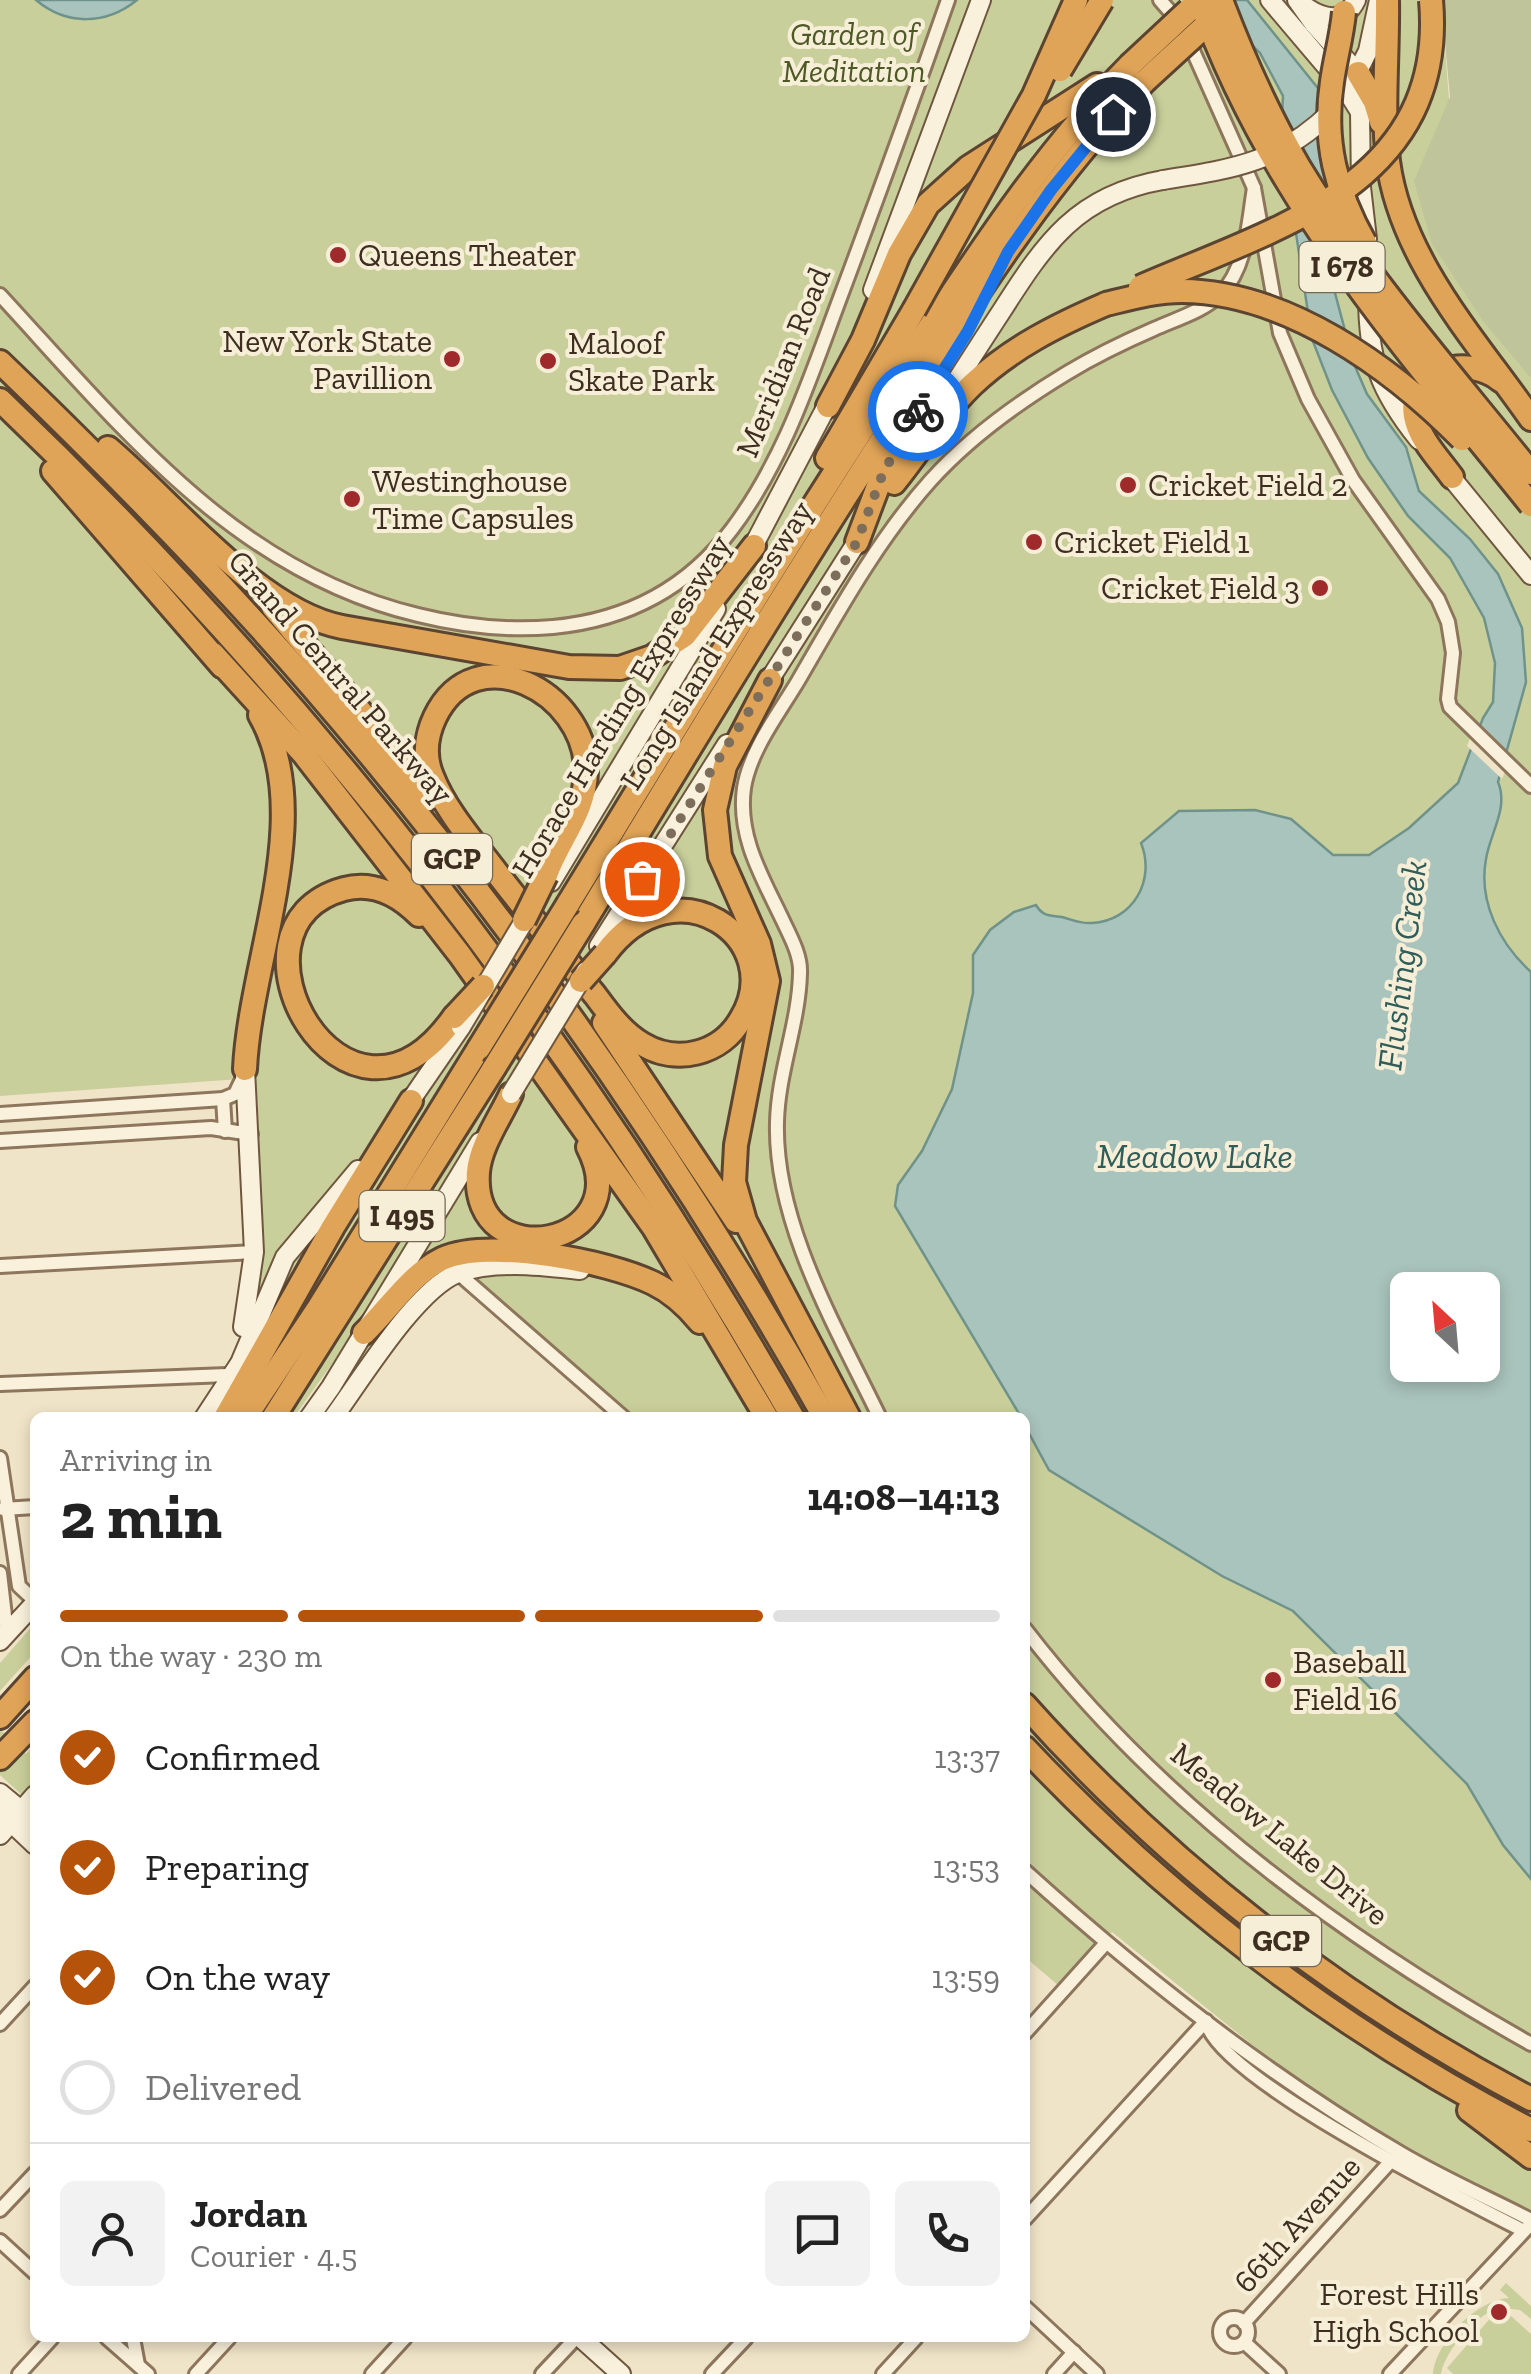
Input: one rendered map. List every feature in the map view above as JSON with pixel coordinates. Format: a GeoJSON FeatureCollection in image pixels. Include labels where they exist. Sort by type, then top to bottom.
{"type":"FeatureCollection","features":[{"type":"Feature","properties":{"kind":"highway"},"geometry":{"type":"LineString","coordinates":[[944,260],[1040,84],[1076,0]]}},
{"type":"Feature","properties":{"kind":"highway"},"geometry":{"type":"LineString","coordinates":[[703,684],[737,606],[1102,0]]}},
{"type":"Feature","properties":{"kind":"highway","name":"Long Island Expressway"},"geometry":{"type":"LineString","coordinates":[[277,1412],[870,458],[1008,252],[1137,73],[1200,0]]}},
{"type":"Feature","properties":{"kind":"highway","name":"I 678"},"geometry":{"type":"LineString","coordinates":[[1200,0],[1239,96],[1300,206],[1370,303],[1531,507]]}},
{"type":"Feature","properties":{"kind":"highway","name":"I 678"},"geometry":{"type":"LineString","coordinates":[[1221,0],[1258,88],[1298,164],[1339,228],[1531,472]]}},
{"type":"Feature","properties":{"kind":"highway","name":"Long Island Expressway"},"geometry":{"type":"LineString","coordinates":[[249,1412],[309,1322],[825,486],[986,242],[1055,147],[1137,73],[1236,0]]}},
{"type":"Feature","properties":{"kind":"highway"},"geometry":{"type":"LineString","coordinates":[[1343,0],[1329,107],[1335,174],[1352,220],[1415,328]]}},
{"type":"Feature","properties":{"kind":"highway"},"geometry":{"type":"LineString","coordinates":[[1387,0],[1387,145]]}},
{"type":"Feature","properties":{"kind":"highway"},"geometry":{"type":"LineString","coordinates":[[894,484],[948,412],[984,375],[1038,336],[1306,214],[1347,190],[1370,170],[1400,132],[1420,90],[1430,47],[1431,0]]}},
{"type":"Feature","properties":{"kind":"highway"},"geometry":{"type":"LineString","coordinates":[[828,406],[864,340],[898,254],[919,216],[937,194],[969,166],[1137,73]]}},
{"type":"Feature","properties":{"kind":"highway"},"geometry":{"type":"LineString","coordinates":[[1352,82],[1375,102],[1397,201],[1415,248],[1528,414]]}},
{"type":"Feature","properties":{"kind":"highway"},"geometry":{"type":"LineString","coordinates":[[857,542],[891,456],[968,331],[1008,252]]}},
{"type":"Feature","properties":{"kind":"highway"},"geometry":{"type":"LineString","coordinates":[[1106,304],[1156,293],[1199,292],[1253,304],[1320,332],[1403,384],[1531,507]]}},
{"type":"Feature","properties":{"kind":"highway"},"geometry":{"type":"LineString","coordinates":[[0,359],[116,455],[277,599],[316,622],[598,670],[641,662],[684,635],[754,546]]}},
{"type":"Feature","properties":{"kind":"highway","name":"Grand Central Parkway"},"geometry":{"type":"LineString","coordinates":[[0,359],[236,600],[350,731],[434,836],[642,1118],[746,1280],[822,1412]]}},
{"type":"Feature","properties":{"kind":"highway"},"geometry":{"type":"LineString","coordinates":[[1452,477],[1424,438],[1415,414],[1416,398],[1431,377],[1458,366],[1486,370],[1502,382],[1528,414]]}},
{"type":"Feature","properties":{"kind":"highway","name":"Grand Central Parkway"},"geometry":{"type":"LineString","coordinates":[[0,400],[219,624],[308,724],[392,828],[599,1105],[684,1233],[788,1412]]}},
{"type":"Feature","properties":{"kind":"highway"},"geometry":{"type":"LineString","coordinates":[[0,412],[280,726],[354,816],[590,1134],[669,1251],[762,1410]]}},
{"type":"Feature","properties":{"kind":"highway"},"geometry":{"type":"LineString","coordinates":[[220,551],[298,634],[469,836]]}},
{"type":"Feature","properties":{"kind":"highway"},"geometry":{"type":"LineString","coordinates":[[213,654],[264,723],[278,758],[284,790],[283,834],[249,1027],[246,1069]]}},
{"type":"Feature","properties":{"kind":"highway"},"geometry":{"type":"LineString","coordinates":[[524,920],[548,878],[581,806],[586,757],[566,714],[548,695],[528,682],[498,677],[476,680],[448,698],[432,724],[427,745],[431,775],[469,836],[564,961],[623,1030],[662,1052],[690,1054],[708,1049],[731,1033],[747,1009],[752,983],[747,958],[728,928],[702,913],[673,910],[645,917],[619,936],[602,950],[581,981]]}},
{"type":"Feature","properties":{"kind":"highway"},"geometry":{"type":"LineString","coordinates":[[770,680],[725,766],[714,819],[720,856],[760,944],[767,972],[766,998],[733,1172],[745,1221],[846,1412]]}},
{"type":"Feature","properties":{"kind":"highway"},"geometry":{"type":"LineString","coordinates":[[370,886],[389,892],[420,916],[452,960],[485,991],[458,1022],[398,1063],[368,1066],[348,1062],[330,1052],[304,1022],[292,992],[290,946],[303,916],[319,900],[340,890],[370,886]]}},
{"type":"Feature","properties":{"kind":"highway"},"geometry":{"type":"LineString","coordinates":[[564,961],[768,1267]]}},
{"type":"Feature","properties":{"kind":"highway"},"geometry":{"type":"LineString","coordinates":[[511,1094],[480,1164],[482,1203],[492,1220],[516,1236],[538,1240],[560,1236],[577,1226],[589,1211],[596,1194],[597,1176],[590,1150],[542,1072]]}},
{"type":"Feature","properties":{"kind":"highway"},"geometry":{"type":"LineString","coordinates":[[228,1412],[333,1227],[411,1100]]}},
{"type":"Feature","properties":{"kind":"highway"},"geometry":{"type":"LineString","coordinates":[[364,1333],[428,1267],[446,1257],[470,1251],[516,1251],[593,1265],[640,1278],[690,1310],[762,1410]]}},
{"type":"Feature","properties":{"kind":"highway"},"geometry":{"type":"LineString","coordinates":[[0,1717],[30,1684]]}},
{"type":"Feature","properties":{"kind":"highway","name":"GCP"},"geometry":{"type":"LineString","coordinates":[[1030,1710],[1124,1808],[1224,1896],[1320,1970],[1442,2049],[1531,2099]]}},
{"type":"Feature","properties":{"kind":"highway"},"geometry":{"type":"LineString","coordinates":[[6,1751],[30,1727]]}},
{"type":"Feature","properties":{"kind":"highway","name":"GCP"},"geometry":{"type":"LineString","coordinates":[[1030,1753],[1104,1828],[1191,1905],[1282,1976],[1394,2053],[1531,2130]]}},
{"type":"Feature","properties":{"kind":"highway"},"geometry":{"type":"LineString","coordinates":[[1442,2049],[1531,2084]]}},
{"type":"Feature","properties":{"kind":"highway"},"geometry":{"type":"LineString","coordinates":[[1394,2053],[1531,2156]]}},
{"type":"Feature","properties":{"kind":"main road","name":"Horace Harding Expressway"},"geometry":{"type":"LineString","coordinates":[[548,878],[754,546],[828,406],[981,0]]}},
{"type":"Feature","properties":{"kind":"main road"},"geometry":{"type":"LineString","coordinates":[[1270,0],[1352,82]]}},
{"type":"Feature","properties":{"kind":"main road"},"geometry":{"type":"LineString","coordinates":[[1297,1],[1330,18],[1348,12],[1356,0]]}},
{"type":"Feature","properties":{"kind":"main road"},"geometry":{"type":"LineString","coordinates":[[602,950],[1000,312],[1056,232],[1103,198],[1132,186],[1256,162],[1294,143],[1332,112],[1352,82],[1368,51],[1379,0]]}},
{"type":"Feature","properties":{"kind":"main road"},"geometry":{"type":"LineString","coordinates":[[1297,1],[1352,82],[1361,120],[1368,322],[1374,367],[1398,412],[1531,575]]}},
{"type":"Feature","properties":{"kind":"main road","name":"Horace Harding Expressway"},"geometry":{"type":"LineString","coordinates":[[485,991],[524,920]]}},
{"type":"Feature","properties":{"kind":"main road"},"geometry":{"type":"LineString","coordinates":[[313,1412],[581,981]]}},
{"type":"Feature","properties":{"kind":"main road"},"geometry":{"type":"LineString","coordinates":[[208,1412],[240,1363],[285,1257],[354,1176],[411,1100],[458,1022]]}},
{"type":"Feature","properties":{"kind":"main road"},"geometry":{"type":"LineString","coordinates":[[221,1394],[245,1322],[254,1252],[246,1069]]}},
{"type":"Feature","properties":{"kind":"main road"},"geometry":{"type":"LineString","coordinates":[[338,1412],[423,1299],[439,1283],[458,1274],[514,1266],[640,1278]]}},
{"type":"Feature","properties":{"kind":"main road"},"geometry":{"type":"LineString","coordinates":[[2,1635],[30,1607]]}},
{"type":"Feature","properties":{"kind":"main road"},"geometry":{"type":"LineString","coordinates":[[0,1793],[14,1820]]}},
{"type":"Feature","properties":{"kind":"main road"},"geometry":{"type":"LineString","coordinates":[[583,2342],[620,2374]]}},
{"type":"Feature","properties":{"kind":"street","name":"Meridian Road"},"geometry":{"type":"LineString","coordinates":[[0,295],[130,437],[182,486],[224,522],[290,566],[389,608],[470,625],[543,628],[616,615],[659,596],[695,571],[732,530],[767,476],[804,394],[948,0]]}},
{"type":"Feature","properties":{"kind":"street"},"geometry":{"type":"LineString","coordinates":[[1160,0],[1181,24],[1254,188],[1280,334],[1316,413],[1353,480],[1438,599],[1448,622],[1453,653],[1450,707],[1531,786]]}},
{"type":"Feature","properties":{"kind":"street"},"geometry":{"type":"LineString","coordinates":[[877,1412],[799,1241],[778,1166],[777,1120],[800,964],[748,844],[742,807],[745,782],[768,731],[884,541],[934,477],[1030,396],[1103,352],[1202,307],[1226,286],[1244,252],[1254,188]]}},
{"type":"Feature","properties":{"kind":"street"},"geometry":{"type":"LineString","coordinates":[[1226,286],[1274,300]]}},
{"type":"Feature","properties":{"kind":"street"},"geometry":{"type":"LineString","coordinates":[[0,1114],[223,1099],[239,1088],[246,1069]]}},
{"type":"Feature","properties":{"kind":"street"},"geometry":{"type":"LineString","coordinates":[[223,1099],[225,1132]]}},
{"type":"Feature","properties":{"kind":"street"},"geometry":{"type":"LineString","coordinates":[[0,1141],[211,1128],[250,1134]]}},
{"type":"Feature","properties":{"kind":"street"},"geometry":{"type":"LineString","coordinates":[[0,1266],[254,1252]]}},
{"type":"Feature","properties":{"kind":"street"},"geometry":{"type":"LineString","coordinates":[[458,1274],[617,1412]]}},
{"type":"Feature","properties":{"kind":"street"},"geometry":{"type":"LineString","coordinates":[[0,1384],[227,1374]]}},
{"type":"Feature","properties":{"kind":"street"},"geometry":{"type":"LineString","coordinates":[[0,1458],[4,1509],[19,1586]]}},
{"type":"Feature","properties":{"kind":"street"},"geometry":{"type":"LineString","coordinates":[[4,1509],[30,1507]]}},
{"type":"Feature","properties":{"kind":"street"},"geometry":{"type":"LineString","coordinates":[[2,1635],[1,1578],[19,1586],[30,1597]]}},
{"type":"Feature","properties":{"kind":"street","name":"Meadow Lake Drive"},"geometry":{"type":"LineString","coordinates":[[1030,1635],[1124,1740],[1196,1809],[1265,1866],[1318,1908],[1452,2000],[1531,2044]]}},
{"type":"Feature","properties":{"kind":"street"},"geometry":{"type":"LineString","coordinates":[[1030,1875],[1106,1943],[1304,2092],[1403,2155],[1528,2225]]}},
{"type":"Feature","properties":{"kind":"street"},"geometry":{"type":"LineString","coordinates":[[1030,2027],[1106,1943]]}},
{"type":"Feature","properties":{"kind":"street"},"geometry":{"type":"LineString","coordinates":[[0,2024],[30,1991]]}},
{"type":"Feature","properties":{"kind":"street"},"geometry":{"type":"LineString","coordinates":[[1206,2021],[1210,2034],[1227,2055],[1390,2162],[1528,2225]]}},
{"type":"Feature","properties":{"kind":"street"},"geometry":{"type":"LineString","coordinates":[[1030,2214],[1206,2021]]}},
{"type":"Feature","properties":{"kind":"street","name":"66th Avenue"},"geometry":{"type":"LineString","coordinates":[[1244,2323],[1390,2162]]}},
{"type":"Feature","properties":{"kind":"street"},"geometry":{"type":"LineString","coordinates":[[0,2210],[30,2178]]}},
{"type":"Feature","properties":{"kind":"street"},"geometry":{"type":"LineString","coordinates":[[1390,2374],[1528,2225]]}},
{"type":"Feature","properties":{"kind":"street"},"geometry":{"type":"LineString","coordinates":[[0,2242],[30,2269]]}},
{"type":"Feature","properties":{"kind":"street"},"geometry":{"type":"LineString","coordinates":[[1030,2312],[1098,2374]]}},
{"type":"Feature","properties":{"kind":"street"},"geometry":{"type":"LineString","coordinates":[[1236,2318],[1244,2323],[1248,2334],[1244,2342],[1231,2346],[1223,2341],[1220,2332],[1227,2320],[1236,2318]]}},
{"type":"Feature","properties":{"kind":"street"},"geometry":{"type":"LineString","coordinates":[[19,2374],[48,2342]]}},
{"type":"Feature","properties":{"kind":"street"},"geometry":{"type":"LineString","coordinates":[[112,2342],[143,2370]]}},
{"type":"Feature","properties":{"kind":"street"},"geometry":{"type":"LineString","coordinates":[[134,2342],[143,2370]]}},
{"type":"Feature","properties":{"kind":"street"},"geometry":{"type":"LineString","coordinates":[[196,2374],[225,2342]]}},
{"type":"Feature","properties":{"kind":"street"},"geometry":{"type":"LineString","coordinates":[[372,2374],[402,2342]]}},
{"type":"Feature","properties":{"kind":"street"},"geometry":{"type":"LineString","coordinates":[[542,2374],[574,2342]]}},
{"type":"Feature","properties":{"kind":"street"},"geometry":{"type":"LineString","coordinates":[[712,2374],[742,2342]]}},
{"type":"Feature","properties":{"kind":"street"},"geometry":{"type":"LineString","coordinates":[[883,2374],[912,2342]]}},
{"type":"Feature","properties":{"kind":"street"},"geometry":{"type":"LineString","coordinates":[[1244,2342],[1279,2374]]}},
{"type":"Feature","properties":{"kind":"street"},"geometry":{"type":"LineString","coordinates":[[1054,2374],[1074,2352]]}},
{"type":"Feature","properties":{"kind":"green space","name":"Garden of Meditation"},"geometry":{"type":"Polygon","coordinates":[[[0,0],[1441,0],[1449,99],[1531,338],[1531,2220],[1304,2092],[1255,2047],[1112,1932],[1059,1986],[1030,1961],[1030,1412],[629,1412],[462,1271],[405,1320],[360,1381],[334,1361],[298,1412],[288,1412],[326,1355],[288,1326],[254,1351],[264,1309],[253,1300],[255,1078],[0,1096],[0,0]]]}},
{"type":"Feature","properties":{"kind":"green space"},"geometry":{"type":"Polygon","coordinates":[[[1441,0],[1531,0],[1531,378],[1483,321],[1432,244],[1414,181],[1450,97],[1441,0]]]}},
{"type":"Feature","properties":{"kind":"green space"},"geometry":{"type":"Polygon","coordinates":[[[30,1629],[30,1658],[0,1691],[0,1663],[30,1629]]]}},
{"type":"Feature","properties":{"kind":"green space"},"geometry":{"type":"Polygon","coordinates":[[[0,1729],[26,1754],[30,1750],[30,1788],[23,1796],[0,1775],[0,1729]]]}},
{"type":"Feature","properties":{"kind":"green space","name":"Forest Hills High School"},"geometry":{"type":"Polygon","coordinates":[[[1506,2283],[1531,2306],[1531,2319],[1520,2310],[1502,2308],[1531,2334],[1531,2374],[1453,2374],[1447,2368],[1500,2307],[1472,2325],[1455,2344],[1441,2374],[1433,2374],[1450,2336],[1471,2314],[1509,2298],[1500,2290],[1506,2283]]]}},
{"type":"Feature","properties":{"kind":"water"},"geometry":{"type":"Polygon","coordinates":[[[36,0],[137,0],[112,14],[86,19],[60,14],[36,0]]]}},
{"type":"Feature","properties":{"kind":"water","name":"Meadow Lake"},"geometry":{"type":"Polygon","coordinates":[[[1206,0],[1247,0],[1321,92],[1326,147],[1325,219],[1335,293],[1354,364],[1367,394],[1406,447],[1419,491],[1470,539],[1498,574],[1522,628],[1526,682],[1498,782],[1500,811],[1484,875],[1494,921],[1510,949],[1531,972],[1531,1879],[1503,1845],[1467,1784],[1293,1611],[1222,1576],[1049,1470],[1030,1435],[1030,1412],[1018,1412],[895,1206],[898,1185],[922,1151],[952,1089],[973,993],[973,955],[990,930],[1014,912],[1036,905],[1047,915],[1084,923],[1119,915],[1129,907],[1143,884],[1145,857],[1141,843],[1179,811],[1255,810],[1291,819],[1333,855],[1369,855],[1409,828],[1458,783],[1493,702],[1495,663],[1484,618],[1450,558],[1408,516],[1368,458],[1332,390],[1312,339],[1281,134],[1283,96],[1260,53],[1206,0]]]}},
{"type":"Feature","properties":{"kind":"pier"},"geometry":{"type":"Polygon","coordinates":[[[1476,723],[1511,756],[1502,779],[1467,746],[1476,723]]]}},
{"type":"Feature","properties":{"kind":"way so far"},"geometry":{"type":"LineString","coordinates":[[642,879],[857,542],[883,473],[918,411]]}},
{"type":"Feature","properties":{"kind":"place","name":"Queens Theater"},"geometry":{"type":"Point","coordinates":[338,255]}},
{"type":"Feature","properties":{"kind":"place","name":"New York State Pavillion"},"geometry":{"type":"Point","coordinates":[452,359]}},
{"type":"Feature","properties":{"kind":"place","name":"Maloof Skate Park"},"geometry":{"type":"Point","coordinates":[548,361]}},
{"type":"Feature","properties":{"kind":"place","name":"Cricket Field 2"},"geometry":{"type":"Point","coordinates":[1128,485]}},
{"type":"Feature","properties":{"kind":"place","name":"Westinghouse Time Capsules"},"geometry":{"type":"Point","coordinates":[352,499]}},
{"type":"Feature","properties":{"kind":"place","name":"Cricket Field 1"},"geometry":{"type":"Point","coordinates":[1034,542]}},
{"type":"Feature","properties":{"kind":"place","name":"Cricket Field 3"},"geometry":{"type":"Point","coordinates":[1320,588]}},
{"type":"Feature","properties":{"kind":"place","name":"Baseball Field 16"},"geometry":{"type":"Point","coordinates":[1273,1680]}},
{"type":"Feature","properties":{"kind":"place","name":"Forest Hills High School"},"geometry":{"type":"Point","coordinates":[1499,2312]}},
{"type":"Feature","properties":{"kind":"route"},"geometry":{"type":"LineString","coordinates":[[918,411],[968,331],[1008,252],[1051,190],[1113,114]]}},
{"type":"Feature","properties":{"kind":"water label","name":"Flushing Creek"},"geometry":{"type":"Point","coordinates":[1402,965]}}]}
